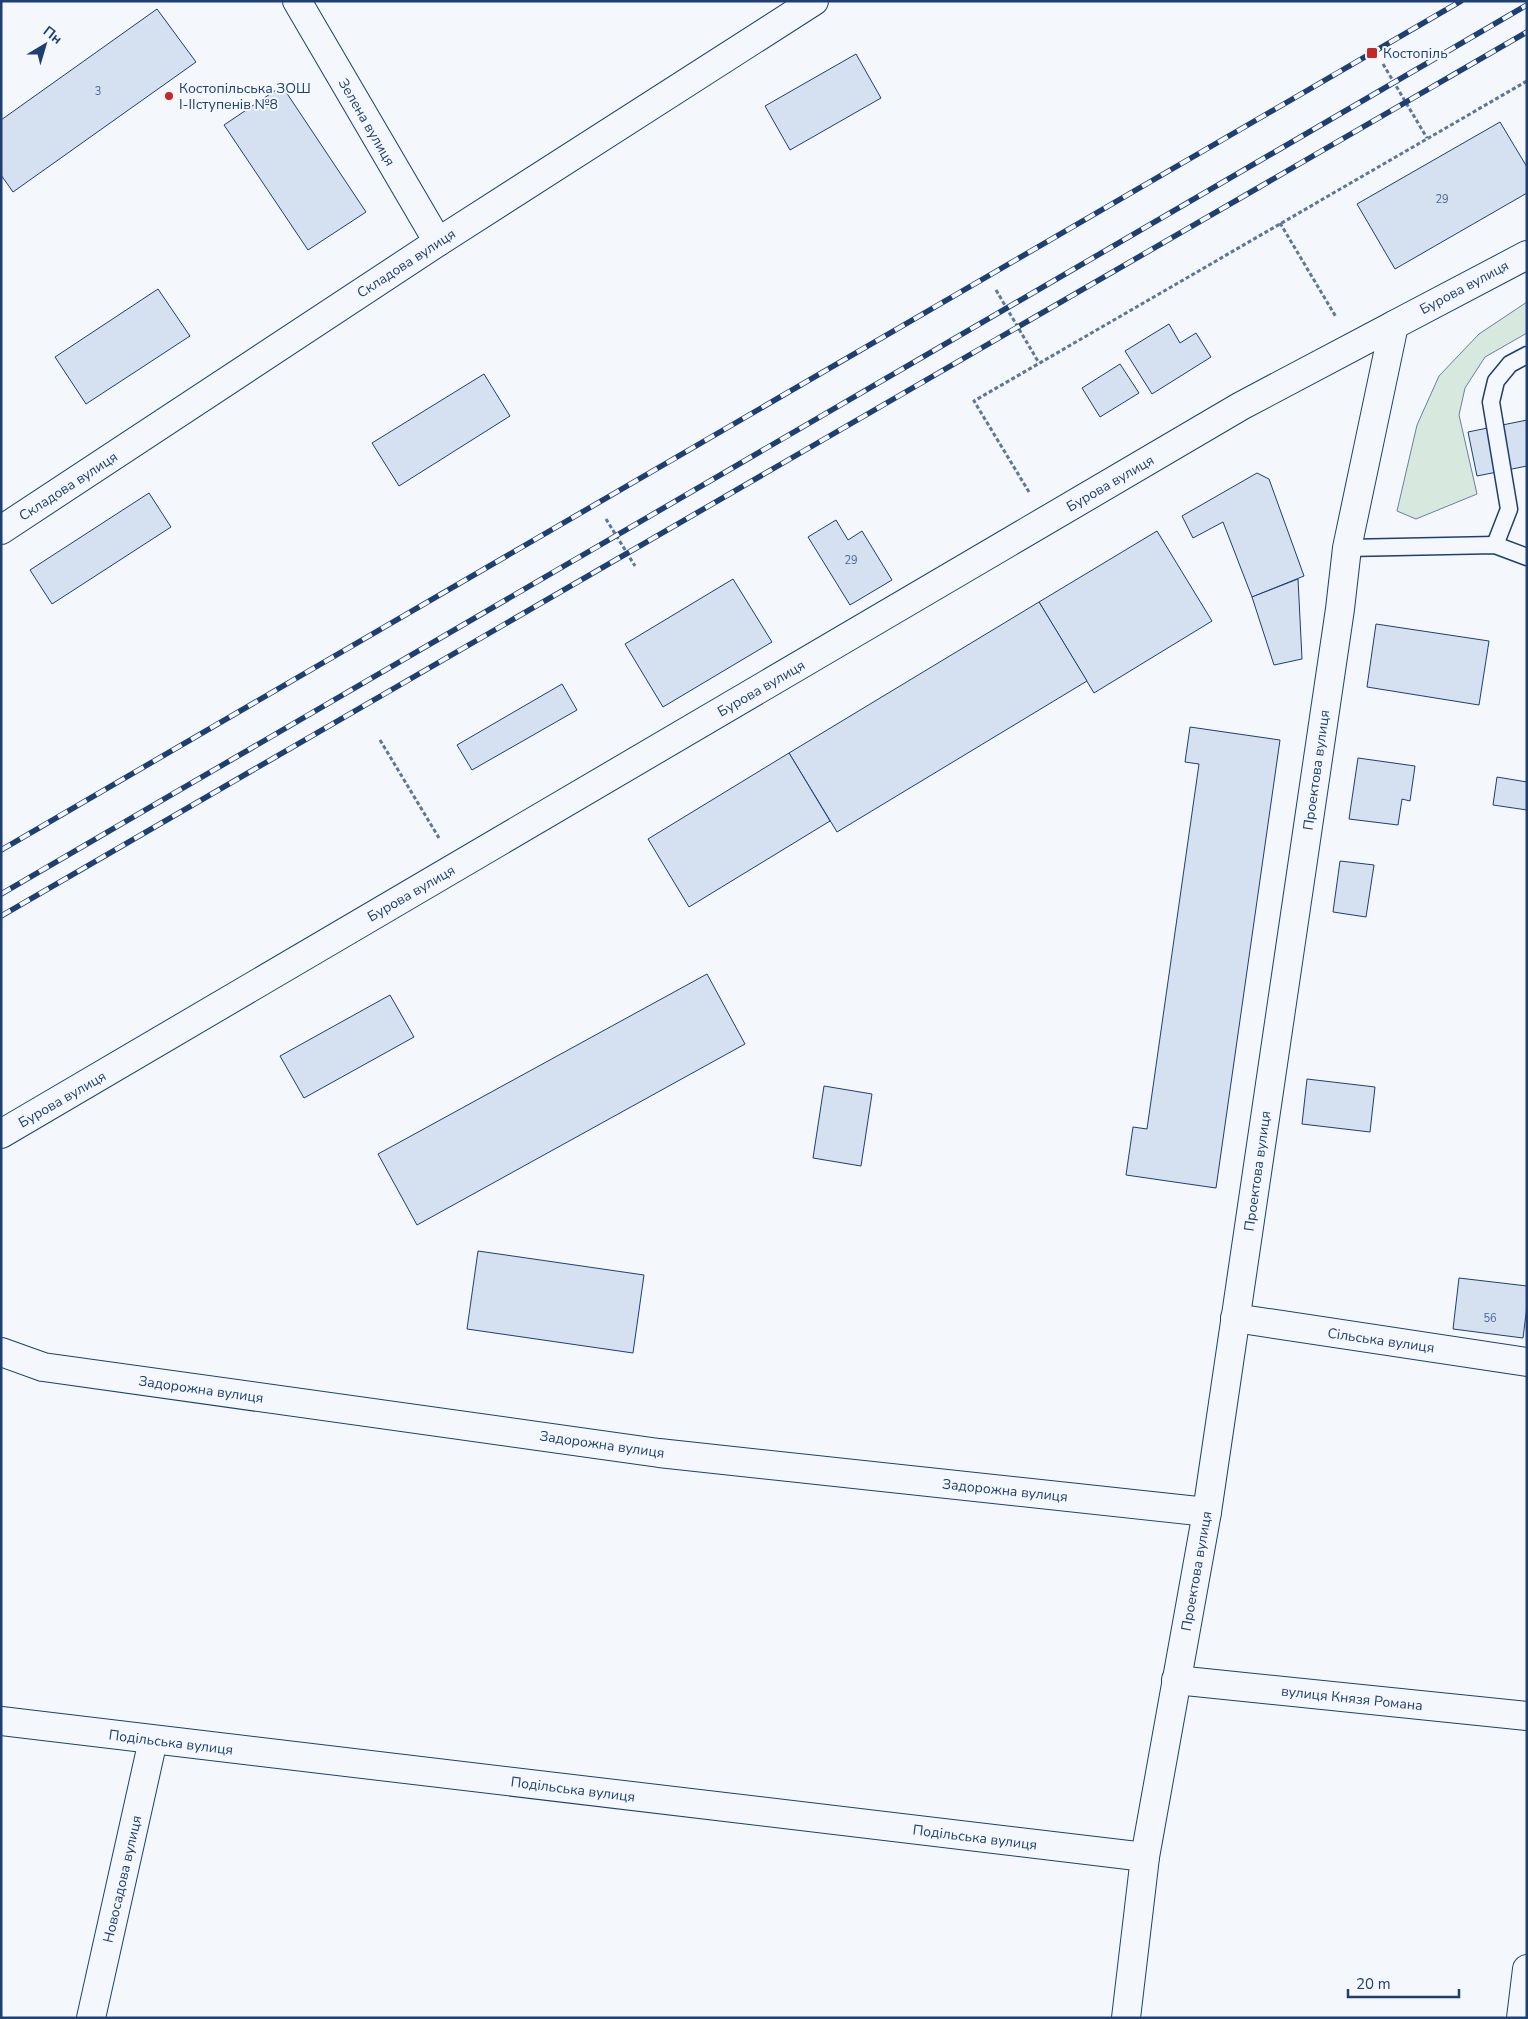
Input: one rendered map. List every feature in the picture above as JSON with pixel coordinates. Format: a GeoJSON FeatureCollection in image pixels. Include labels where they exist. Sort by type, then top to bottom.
{"type":"FeatureCollection","features":[{"type":"Feature","properties":{"kind":"street","name":"Зелена вулиця"},"geometry":{"type":"LineString","coordinates":[[297,1],[438,242]]}},
{"type":"Feature","properties":{"kind":"street","name":"Складова вулиця"},"geometry":{"type":"LineString","coordinates":[[1,530],[438,242],[814,1]]}},
{"type":"Feature","properties":{"kind":"street","name":"Бурова вулиця"},"geometry":{"type":"LineString","coordinates":[[1,1134],[1241,406],[1527,255]]}},
{"type":"Feature","properties":{"kind":"street","name":"Проектова вулиця"},"geometry":{"type":"LineString","coordinates":[[1126,2018],[1145,1857],[1207,1512],[1348,548],[1394,324]]}},
{"type":"Feature","properties":{"kind":"street","name":"Сільська вулиця"},"geometry":{"type":"LineString","coordinates":[[1235,1318],[1527,1362]]}},
{"type":"Feature","properties":{"kind":"street","name":"Задорожна вулиця"},"geometry":{"type":"LineString","coordinates":[[1,1352],[43,1367],[659,1453],[1207,1512]]}},
{"type":"Feature","properties":{"kind":"street","name":"вулиця Князя Романа"},"geometry":{"type":"LineString","coordinates":[[1176,1680],[1527,1716]]}},
{"type":"Feature","properties":{"kind":"street","name":"Подільська вулиця"},"geometry":{"type":"LineString","coordinates":[[1,1721],[1145,1857]]}},
{"type":"Feature","properties":{"kind":"street","name":"Новосадова вулиця"},"geometry":{"type":"LineString","coordinates":[[91,2018],[153,1740]]}},
{"type":"Feature","properties":{"kind":"street"},"geometry":{"type":"LineString","coordinates":[[1521,2018],[1527,1968]]}},
{"type":"Feature","properties":{"kind":"lane"},"geometry":{"type":"LineString","coordinates":[[1495,545],[1508,509],[1491,402],[1496,381],[1510,364],[1527,355]]}},
{"type":"Feature","properties":{"kind":"lane"},"geometry":{"type":"LineString","coordinates":[[1348,548],[1495,545],[1527,557]]}},
{"type":"Feature","properties":{"kind":"path"},"geometry":{"type":"LineString","coordinates":[[1382,64],[1427,138]]}},
{"type":"Feature","properties":{"kind":"path"},"geometry":{"type":"LineString","coordinates":[[1047,520],[974,401],[1527,81]]}},
{"type":"Feature","properties":{"kind":"path"},"geometry":{"type":"LineString","coordinates":[[1280,223],[1354,346]]}},
{"type":"Feature","properties":{"kind":"path"},"geometry":{"type":"LineString","coordinates":[[996,290],[1039,363]]}},
{"type":"Feature","properties":{"kind":"path"},"geometry":{"type":"LineString","coordinates":[[606,519],[635,566]]}},
{"type":"Feature","properties":{"kind":"path"},"geometry":{"type":"LineString","coordinates":[[380,740],[456,867]]}},
{"type":"Feature","properties":{"kind":"shaded area"},"geometry":{"type":"Polygon","coordinates":[[[1527,302],[1527,333],[1485,357],[1465,388],[1459,415],[1477,494],[1416,519],[1397,511],[1417,425],[1439,376],[1479,334],[1527,302]]]}},
{"type":"Feature","properties":{"kind":"building"},"geometry":{"type":"Polygon","coordinates":[[[157,9],[196,62],[13,192],[1,175],[1,120],[157,9]]]}},
{"type":"Feature","properties":{"kind":"building"},"geometry":{"type":"Polygon","coordinates":[[[856,54],[881,98],[790,150],[765,106],[856,54]]]}},
{"type":"Feature","properties":{"kind":"building"},"geometry":{"type":"Polygon","coordinates":[[[282,86],[366,212],[308,250],[224,125],[282,86]]]}},
{"type":"Feature","properties":{"kind":"building"},"geometry":{"type":"Polygon","coordinates":[[[1500,122],[1527,167],[1527,193],[1395,269],[1357,204],[1500,122]]]}},
{"type":"Feature","properties":{"kind":"building"},"geometry":{"type":"Polygon","coordinates":[[[158,289],[190,336],[86,404],[55,357],[158,289]]]}},
{"type":"Feature","properties":{"kind":"building"},"geometry":{"type":"Polygon","coordinates":[[[1169,324],[1180,343],[1196,333],[1211,357],[1152,394],[1125,351],[1169,324]]]}},
{"type":"Feature","properties":{"kind":"building"},"geometry":{"type":"Polygon","coordinates":[[[1120,364],[1139,393],[1100,417],[1082,388],[1120,364]]]}},
{"type":"Feature","properties":{"kind":"building"},"geometry":{"type":"Polygon","coordinates":[[[484,374],[510,416],[399,486],[372,443],[484,374]]]}},
{"type":"Feature","properties":{"kind":"building"},"geometry":{"type":"Polygon","coordinates":[[[1527,420],[1527,466],[1477,476],[1468,432],[1527,420]]]}},
{"type":"Feature","properties":{"kind":"building"},"geometry":{"type":"Polygon","coordinates":[[[1257,473],[1269,479],[1304,576],[1252,597],[1223,522],[1193,538],[1182,516],[1257,473]]]}},
{"type":"Feature","properties":{"kind":"building"},"geometry":{"type":"Polygon","coordinates":[[[149,493],[171,527],[52,604],[30,570],[149,493]]]}},
{"type":"Feature","properties":{"kind":"building"},"geometry":{"type":"Polygon","coordinates":[[[836,520],[848,540],[862,531],[892,580],[850,605],[808,537],[836,520]]]}},
{"type":"Feature","properties":{"kind":"building"},"geometry":{"type":"Polygon","coordinates":[[[1157,531],[1212,621],[1094,693],[1039,602],[1157,531]]]}},
{"type":"Feature","properties":{"kind":"building"},"geometry":{"type":"Polygon","coordinates":[[[733,579],[772,642],[663,707],[625,644],[733,579]]]}},
{"type":"Feature","properties":{"kind":"building"},"geometry":{"type":"Polygon","coordinates":[[[1298,579],[1302,659],[1274,665],[1252,597],[1298,579]]]}},
{"type":"Feature","properties":{"kind":"building"},"geometry":{"type":"Polygon","coordinates":[[[1039,602],[1087,681],[837,832],[789,753],[1039,602]]]}},
{"type":"Feature","properties":{"kind":"building"},"geometry":{"type":"Polygon","coordinates":[[[1376,624],[1489,641],[1479,705],[1367,687],[1376,624]]]}},
{"type":"Feature","properties":{"kind":"building"},"geometry":{"type":"Polygon","coordinates":[[[562,684],[577,710],[472,770],[457,745],[562,684]]]}},
{"type":"Feature","properties":{"kind":"building"},"geometry":{"type":"Polygon","coordinates":[[[1190,727],[1280,740],[1216,1188],[1126,1175],[1133,1127],[1147,1129],[1199,764],[1185,762],[1190,727]]]}},
{"type":"Feature","properties":{"kind":"building"},"geometry":{"type":"Polygon","coordinates":[[[789,753],[830,821],[689,907],[648,839],[789,753]]]}},
{"type":"Feature","properties":{"kind":"building"},"geometry":{"type":"Polygon","coordinates":[[[1358,758],[1415,766],[1410,801],[1402,799],[1398,825],[1349,819],[1358,758]]]}},
{"type":"Feature","properties":{"kind":"building"},"geometry":{"type":"Polygon","coordinates":[[[1497,777],[1527,782],[1527,810],[1493,805],[1497,777]]]}},
{"type":"Feature","properties":{"kind":"building"},"geometry":{"type":"Polygon","coordinates":[[[1340,861],[1374,865],[1366,917],[1333,912],[1340,861]]]}},
{"type":"Feature","properties":{"kind":"building"},"geometry":{"type":"Polygon","coordinates":[[[707,974],[745,1044],[417,1225],[378,1154],[707,974]]]}},
{"type":"Feature","properties":{"kind":"building"},"geometry":{"type":"Polygon","coordinates":[[[390,995],[414,1037],[304,1098],[280,1056],[390,995]]]}},
{"type":"Feature","properties":{"kind":"building"},"geometry":{"type":"Polygon","coordinates":[[[1307,1079],[1375,1087],[1370,1132],[1302,1124],[1307,1079]]]}},
{"type":"Feature","properties":{"kind":"building"},"geometry":{"type":"Polygon","coordinates":[[[824,1086],[872,1094],[861,1166],[813,1158],[824,1086]]]}},
{"type":"Feature","properties":{"kind":"building"},"geometry":{"type":"Polygon","coordinates":[[[478,1251],[644,1275],[633,1353],[467,1329],[478,1251]]]}},
{"type":"Feature","properties":{"kind":"building"},"geometry":{"type":"Polygon","coordinates":[[[1459,1278],[1527,1286],[1527,1306],[1523,1338],[1453,1329],[1459,1278]]]}},
{"type":"Feature","properties":{"kind":"railway"},"geometry":{"type":"LineString","coordinates":[[1,850],[1461,1]]}},
{"type":"Feature","properties":{"kind":"railway"},"geometry":{"type":"LineString","coordinates":[[1,894],[1527,5]]}},
{"type":"Feature","properties":{"kind":"railway"},"geometry":{"type":"LineString","coordinates":[[1,916],[1527,32]]}},
{"type":"Feature","properties":{"kind":"place","name":"Костопіль"},"geometry":{"type":"Point","coordinates":[1372,53]}},
{"type":"Feature","properties":{"kind":"place","name":"Костопільська ЗОШ І-ІІступенів №8"},"geometry":{"type":"Point","coordinates":[169,96]}}]}
